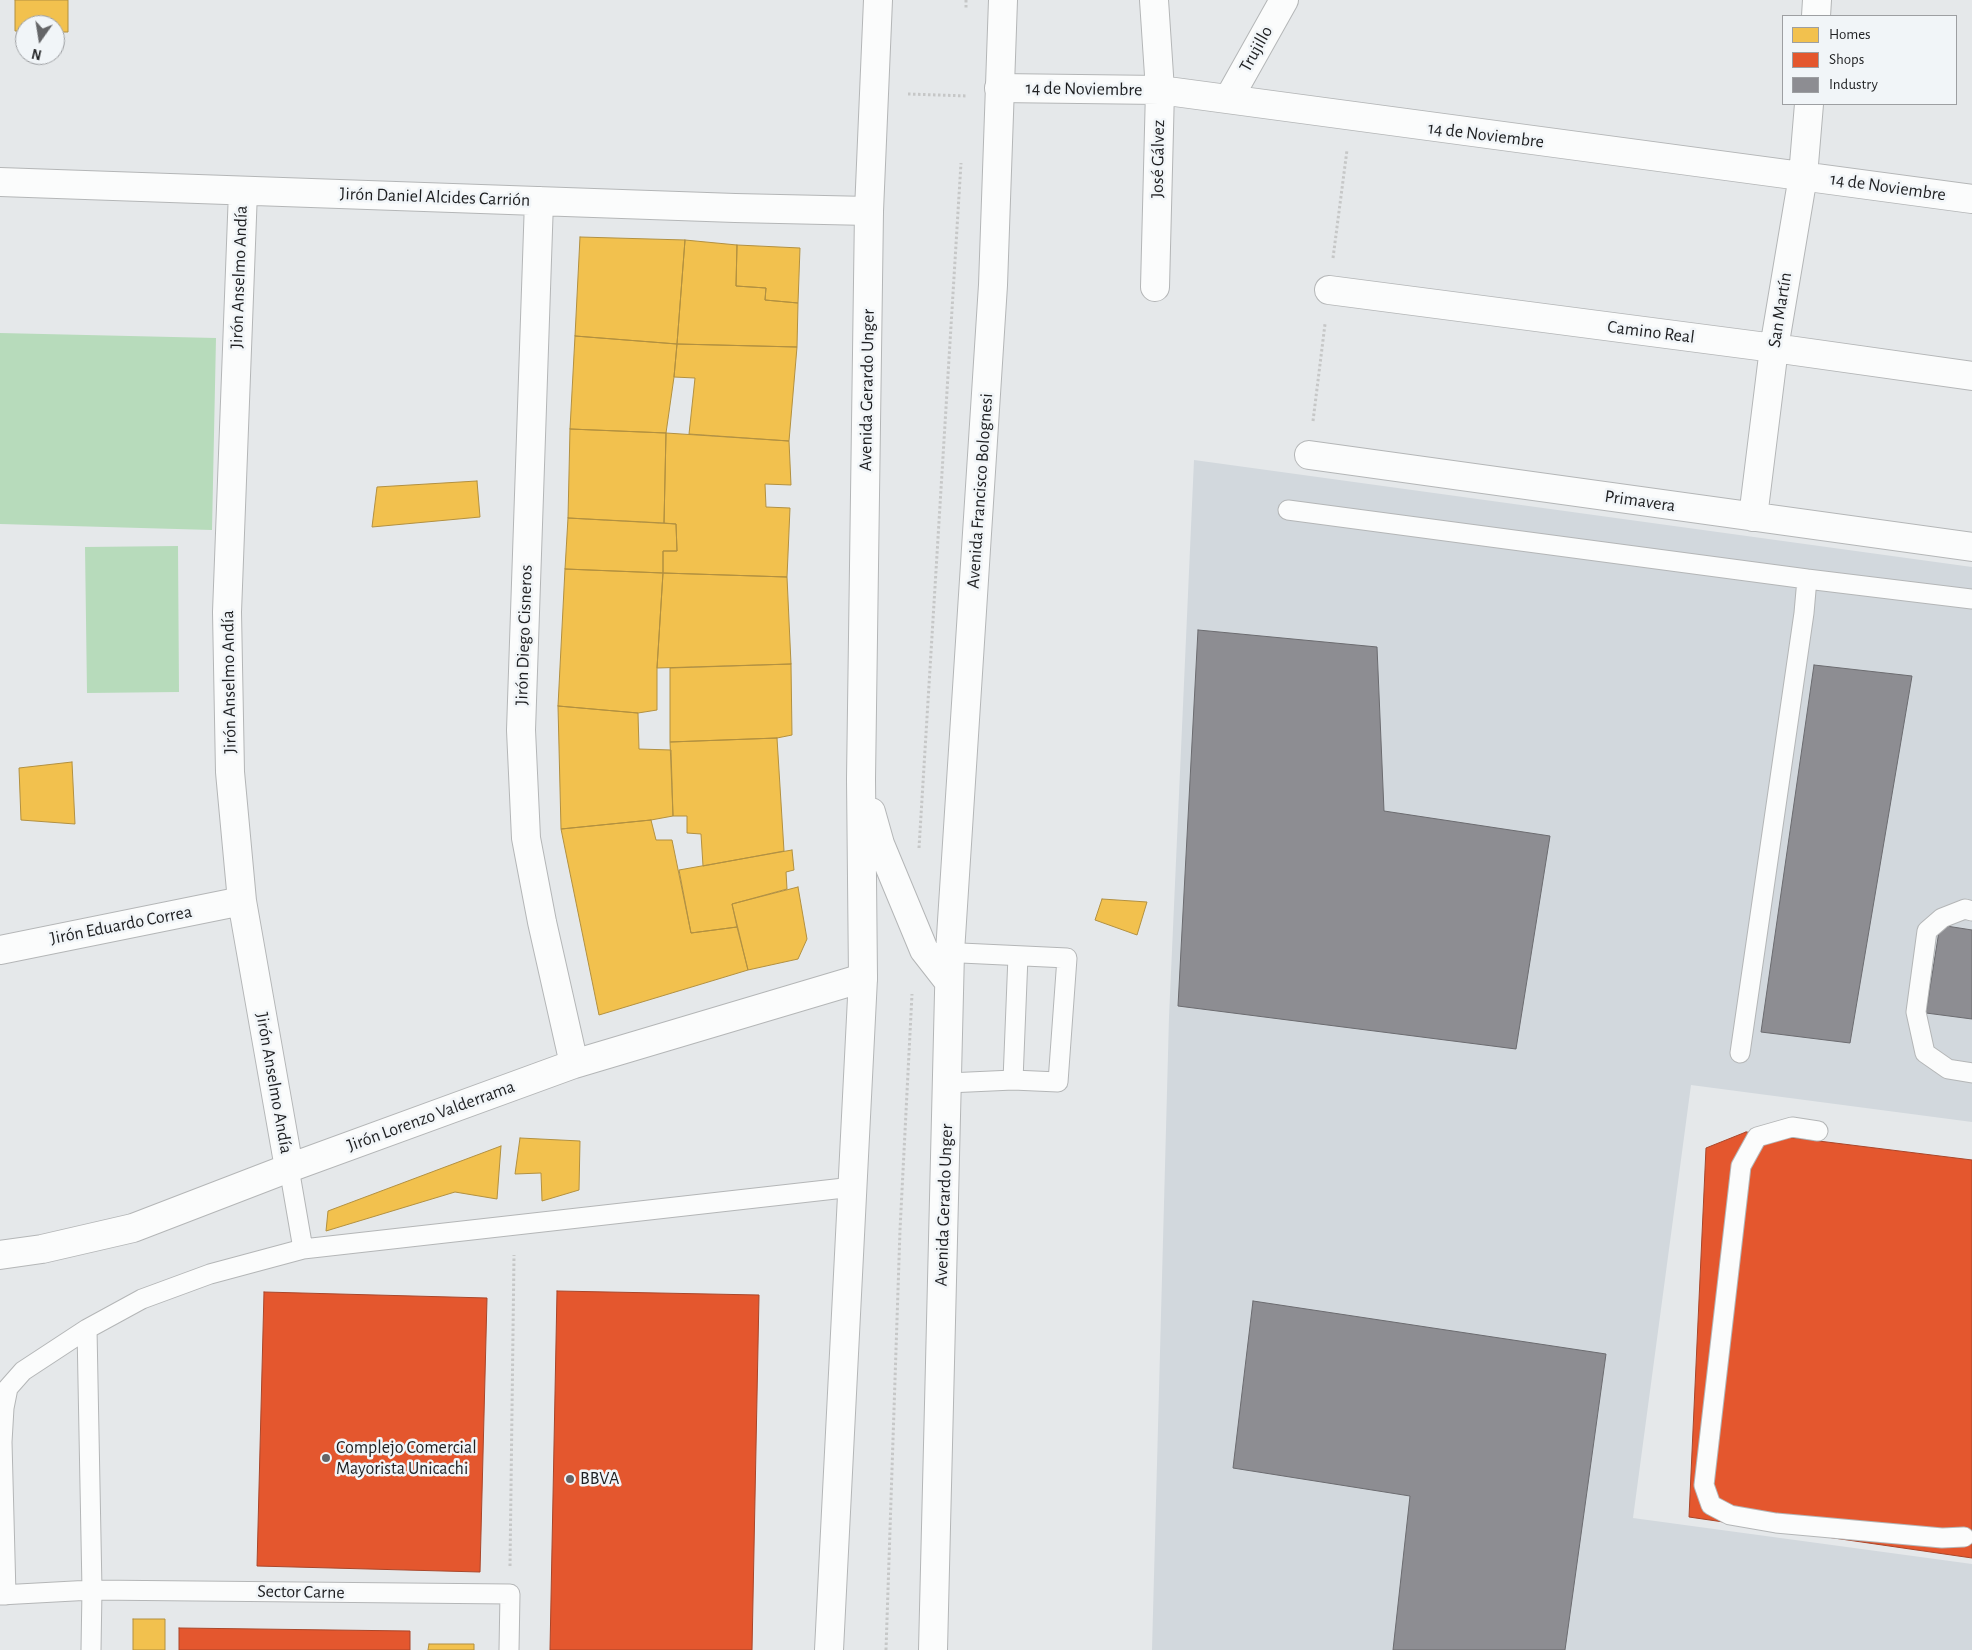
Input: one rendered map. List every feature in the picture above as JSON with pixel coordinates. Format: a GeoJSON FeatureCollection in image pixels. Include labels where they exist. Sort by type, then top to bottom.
{"type":"FeatureCollection","features":[{"type":"Feature","properties":{"kind":"street","name":"Avenida Gerardo Unger"},"geometry":{"type":"LineString","coordinates":[[828,1650],[863,978],[861,779],[869,211],[878,0]]}},
{"type":"Feature","properties":{"kind":"street","name":"Avenida Francisco Bolognesi"},"geometry":{"type":"LineString","coordinates":[[949,982],[937,951],[993,285],[1003,0]]}},
{"type":"Feature","properties":{"kind":"street","name":"José Gálvez"},"geometry":{"type":"LineString","coordinates":[[1154,0],[1160,90],[1155,287]]}},
{"type":"Feature","properties":{"kind":"street","name":"Trujillo"},"geometry":{"type":"LineString","coordinates":[[1229,98],[1284,0]]}},
{"type":"Feature","properties":{"kind":"street"},"geometry":{"type":"LineString","coordinates":[[1816,15],[1817,0]]}},
{"type":"Feature","properties":{"kind":"street","name":"14 de Noviembre"},"geometry":{"type":"LineString","coordinates":[[1000,92],[1160,90],[1972,199]]}},
{"type":"Feature","properties":{"kind":"street","name":"San Martín"},"geometry":{"type":"LineString","coordinates":[[1753,517],[1774,348],[1803,176],[1809,105]]}},
{"type":"Feature","properties":{"kind":"street","name":"Jirón Daniel Alcides Carrión"},"geometry":{"type":"LineString","coordinates":[[0,182],[869,211]]}},
{"type":"Feature","properties":{"kind":"street","name":"Jirón Anselmo Andía"},"geometry":{"type":"LineString","coordinates":[[243,191],[227,612],[230,772],[242,901],[289,1168]]}},
{"type":"Feature","properties":{"kind":"street","name":"Jirón Diego Cisneros"},"geometry":{"type":"LineString","coordinates":[[539,201],[521,730],[526,838],[542,922],[574,1064]]}},
{"type":"Feature","properties":{"kind":"street","name":"Camino Real"},"geometry":{"type":"LineString","coordinates":[[1329,290],[1774,348],[1972,376]]}},
{"type":"Feature","properties":{"kind":"street","name":"Primavera"},"geometry":{"type":"LineString","coordinates":[[1309,455],[1972,547]]}},
{"type":"Feature","properties":{"kind":"street","name":"Avenida Gerardo Unger"},"geometry":{"type":"LineString","coordinates":[[861,779],[880,844],[937,951]]}},
{"type":"Feature","properties":{"kind":"street","name":"Jirón Eduardo Correa"},"geometry":{"type":"LineString","coordinates":[[0,950],[242,901]]}},
{"type":"Feature","properties":{"kind":"street","name":"Jirón Lorenzo Valderrama"},"geometry":{"type":"LineString","coordinates":[[0,1255],[58,1246],[133,1228],[289,1168],[574,1064],[863,978]]}},
{"type":"Feature","properties":{"kind":"street","name":"Avenida Gerardo Unger"},"geometry":{"type":"LineString","coordinates":[[933,1650],[949,982]]}},
{"type":"Feature","properties":{"kind":"lane"},"geometry":{"type":"LineString","coordinates":[[1288,510],[1972,599]]}},
{"type":"Feature","properties":{"kind":"lane"},"geometry":{"type":"LineString","coordinates":[[1740,1053],[1807,579]]}},
{"type":"Feature","properties":{"kind":"lane"},"geometry":{"type":"LineString","coordinates":[[1972,911],[1965,910],[1942,918],[1927,930],[1916,1012],[1925,1053],[1948,1069],[1972,1072]]}},
{"type":"Feature","properties":{"kind":"lane"},"geometry":{"type":"LineString","coordinates":[[937,951],[1066,958],[1058,1082],[1014,1080],[948,1083]]}},
{"type":"Feature","properties":{"kind":"lane"},"geometry":{"type":"LineString","coordinates":[[1014,1080],[1018,956]]}},
{"type":"Feature","properties":{"kind":"lane"},"geometry":{"type":"LineString","coordinates":[[1818,1131],[1792,1127],[1757,1137],[1741,1166],[1704,1484],[1711,1505],[1730,1515],[1776,1523],[1942,1538],[1964,1537]]}},
{"type":"Feature","properties":{"kind":"lane"},"geometry":{"type":"LineString","coordinates":[[289,1168],[302,1249]]}},
{"type":"Feature","properties":{"kind":"lane"},"geometry":{"type":"LineString","coordinates":[[3,1595],[2,1442],[4,1408],[8,1388],[23,1371],[87,1329],[142,1299],[210,1274],[302,1249],[853,1187]]}},
{"type":"Feature","properties":{"kind":"lane"},"geometry":{"type":"LineString","coordinates":[[87,1329],[92,1590],[91,1650]]}},
{"type":"Feature","properties":{"kind":"lane","name":"Sector Carne"},"geometry":{"type":"LineString","coordinates":[[3,1595],[92,1590],[510,1594]]}},
{"type":"Feature","properties":{"kind":"lane"},"geometry":{"type":"LineString","coordinates":[[509,1650],[510,1594]]}},
{"type":"Feature","properties":{"kind":"path"},"geometry":{"type":"LineString","coordinates":[[874,93],[1000,92]]}},
{"type":"Feature","properties":{"kind":"path"},"geometry":{"type":"LineString","coordinates":[[510,1594],[514,1224]]}},
{"type":"Feature","properties":{"kind":"shaded area"},"geometry":{"type":"Polygon","coordinates":[[[1194,460],[1972,567],[1972,1122],[1691,1085],[1633,1518],[1972,1564],[1972,1650],[1152,1650],[1169,1017],[1194,460]]]}},
{"type":"Feature","properties":{"kind":"green space"},"geometry":{"type":"Polygon","coordinates":[[[0,333],[216,338],[212,530],[0,524],[0,333]]]}},
{"type":"Feature","properties":{"kind":"green space"},"geometry":{"type":"Polygon","coordinates":[[[178,546],[179,692],[87,693],[85,547],[178,546]]]}},
{"type":"Feature","properties":{"kind":"building: Homes"},"geometry":{"type":"Polygon","coordinates":[[[15,0],[68,0],[68,32],[65,32],[65,15],[15,15],[15,0]]]}},
{"type":"Feature","properties":{"kind":"building: Homes"},"geometry":{"type":"Polygon","coordinates":[[[580,237],[685,240],[677,344],[575,336],[580,237]]]}},
{"type":"Feature","properties":{"kind":"building: Homes"},"geometry":{"type":"Polygon","coordinates":[[[685,240],[737,245],[736,286],[766,288],[765,300],[798,303],[797,347],[677,344],[685,240]]]}},
{"type":"Feature","properties":{"kind":"building: Homes"},"geometry":{"type":"Polygon","coordinates":[[[737,245],[800,248],[798,303],[765,300],[766,288],[736,286],[737,245]]]}},
{"type":"Feature","properties":{"kind":"building: Homes"},"geometry":{"type":"Polygon","coordinates":[[[575,336],[677,344],[666,433],[570,429],[575,336]]]}},
{"type":"Feature","properties":{"kind":"building: Homes"},"geometry":{"type":"Polygon","coordinates":[[[677,344],[797,347],[789,441],[689,434],[695,378],[674,377],[677,344]]]}},
{"type":"Feature","properties":{"kind":"building: Homes"},"geometry":{"type":"Polygon","coordinates":[[[570,429],[666,433],[664,523],[568,518],[570,429]]]}},
{"type":"Feature","properties":{"kind":"building: Homes"},"geometry":{"type":"Polygon","coordinates":[[[666,433],[789,441],[791,485],[765,484],[766,507],[790,508],[787,577],[663,573],[663,551],[677,551],[676,524],[664,523],[666,433]]]}},
{"type":"Feature","properties":{"kind":"building: Homes"},"geometry":{"type":"Polygon","coordinates":[[[477,481],[480,517],[372,527],[377,487],[477,481]]]}},
{"type":"Feature","properties":{"kind":"building: Homes"},"geometry":{"type":"Polygon","coordinates":[[[568,518],[676,524],[677,551],[663,551],[663,573],[565,569],[568,518]]]}},
{"type":"Feature","properties":{"kind":"building: Homes"},"geometry":{"type":"Polygon","coordinates":[[[565,569],[663,573],[657,668],[657,710],[638,713],[558,706],[565,569]]]}},
{"type":"Feature","properties":{"kind":"building: Homes"},"geometry":{"type":"Polygon","coordinates":[[[663,573],[787,577],[791,664],[657,668],[663,573]]]}},
{"type":"Feature","properties":{"kind":"building: Homes"},"geometry":{"type":"Polygon","coordinates":[[[791,664],[792,735],[777,738],[670,742],[670,668],[791,664]]]}},
{"type":"Feature","properties":{"kind":"building: Homes"},"geometry":{"type":"Polygon","coordinates":[[[558,706],[638,713],[639,749],[671,750],[673,816],[561,829],[558,706]]]}},
{"type":"Feature","properties":{"kind":"building: Homes"},"geometry":{"type":"Polygon","coordinates":[[[777,738],[784,851],[703,866],[701,834],[687,833],[687,816],[673,816],[670,742],[777,738]]]}},
{"type":"Feature","properties":{"kind":"building: Homes"},"geometry":{"type":"Polygon","coordinates":[[[72,762],[75,824],[21,820],[19,768],[72,762]]]}},
{"type":"Feature","properties":{"kind":"building: Homes"},"geometry":{"type":"Polygon","coordinates":[[[651,820],[656,840],[672,840],[691,933],[737,927],[748,970],[599,1015],[561,829],[651,820]]]}},
{"type":"Feature","properties":{"kind":"building: Homes"},"geometry":{"type":"Polygon","coordinates":[[[792,850],[794,870],[786,872],[787,889],[732,904],[737,927],[691,933],[679,870],[792,850]]]}},
{"type":"Feature","properties":{"kind":"building: Homes"},"geometry":{"type":"Polygon","coordinates":[[[798,887],[807,939],[798,959],[748,970],[732,904],[798,887]]]}},
{"type":"Feature","properties":{"kind":"building: Homes"},"geometry":{"type":"Polygon","coordinates":[[[1102,899],[1147,902],[1137,935],[1095,920],[1102,899]]]}},
{"type":"Feature","properties":{"kind":"building: Homes"},"geometry":{"type":"Polygon","coordinates":[[[520,1138],[580,1141],[579,1190],[542,1201],[541,1173],[515,1174],[520,1138]]]}},
{"type":"Feature","properties":{"kind":"building: Homes"},"geometry":{"type":"Polygon","coordinates":[[[501,1146],[497,1199],[455,1192],[326,1231],[328,1211],[501,1146]]]}},
{"type":"Feature","properties":{"kind":"building: Homes"},"geometry":{"type":"Polygon","coordinates":[[[133,1619],[165,1619],[165,1650],[133,1650],[133,1619]]]}},
{"type":"Feature","properties":{"kind":"building: Homes"},"geometry":{"type":"Polygon","coordinates":[[[429,1644],[474,1644],[474,1650],[428,1650],[429,1644]]]}},
{"type":"Feature","properties":{"kind":"building: Shops"},"geometry":{"type":"Polygon","coordinates":[[[1746,1132],[1972,1160],[1972,1558],[1689,1517],[1706,1148],[1746,1132]]]}},
{"type":"Feature","properties":{"kind":"building: Shops"},"geometry":{"type":"Polygon","coordinates":[[[557,1291],[759,1295],[752,1650],[550,1650],[557,1291]]]}},
{"type":"Feature","properties":{"kind":"building: Shops"},"geometry":{"type":"Polygon","coordinates":[[[264,1292],[487,1298],[480,1572],[257,1566],[264,1292]]]}},
{"type":"Feature","properties":{"kind":"building: Shops"},"geometry":{"type":"Polygon","coordinates":[[[179,1628],[410,1631],[410,1650],[179,1650],[179,1628]]]}},
{"type":"Feature","properties":{"kind":"building: Industry"},"geometry":{"type":"Polygon","coordinates":[[[1198,630],[1377,647],[1384,811],[1550,836],[1516,1049],[1178,1006],[1198,630]]]}},
{"type":"Feature","properties":{"kind":"building: Industry"},"geometry":{"type":"Polygon","coordinates":[[[1814,665],[1912,676],[1850,1043],[1761,1032],[1814,665]]]}},
{"type":"Feature","properties":{"kind":"building: Industry"},"geometry":{"type":"Polygon","coordinates":[[[1940,925],[1972,930],[1972,1019],[1926,1013],[1940,925]]]}},
{"type":"Feature","properties":{"kind":"building: Industry"},"geometry":{"type":"Polygon","coordinates":[[[1253,1301],[1606,1354],[1565,1650],[1393,1650],[1410,1496],[1233,1468],[1253,1301]]]}},
{"type":"Feature","properties":{"kind":"place","name":"Complejo Comercial Mayorista Unicachi"},"geometry":{"type":"Point","coordinates":[326,1458]}},
{"type":"Feature","properties":{"kind":"place","name":"BBVA"},"geometry":{"type":"Point","coordinates":[570,1479]}}]}
